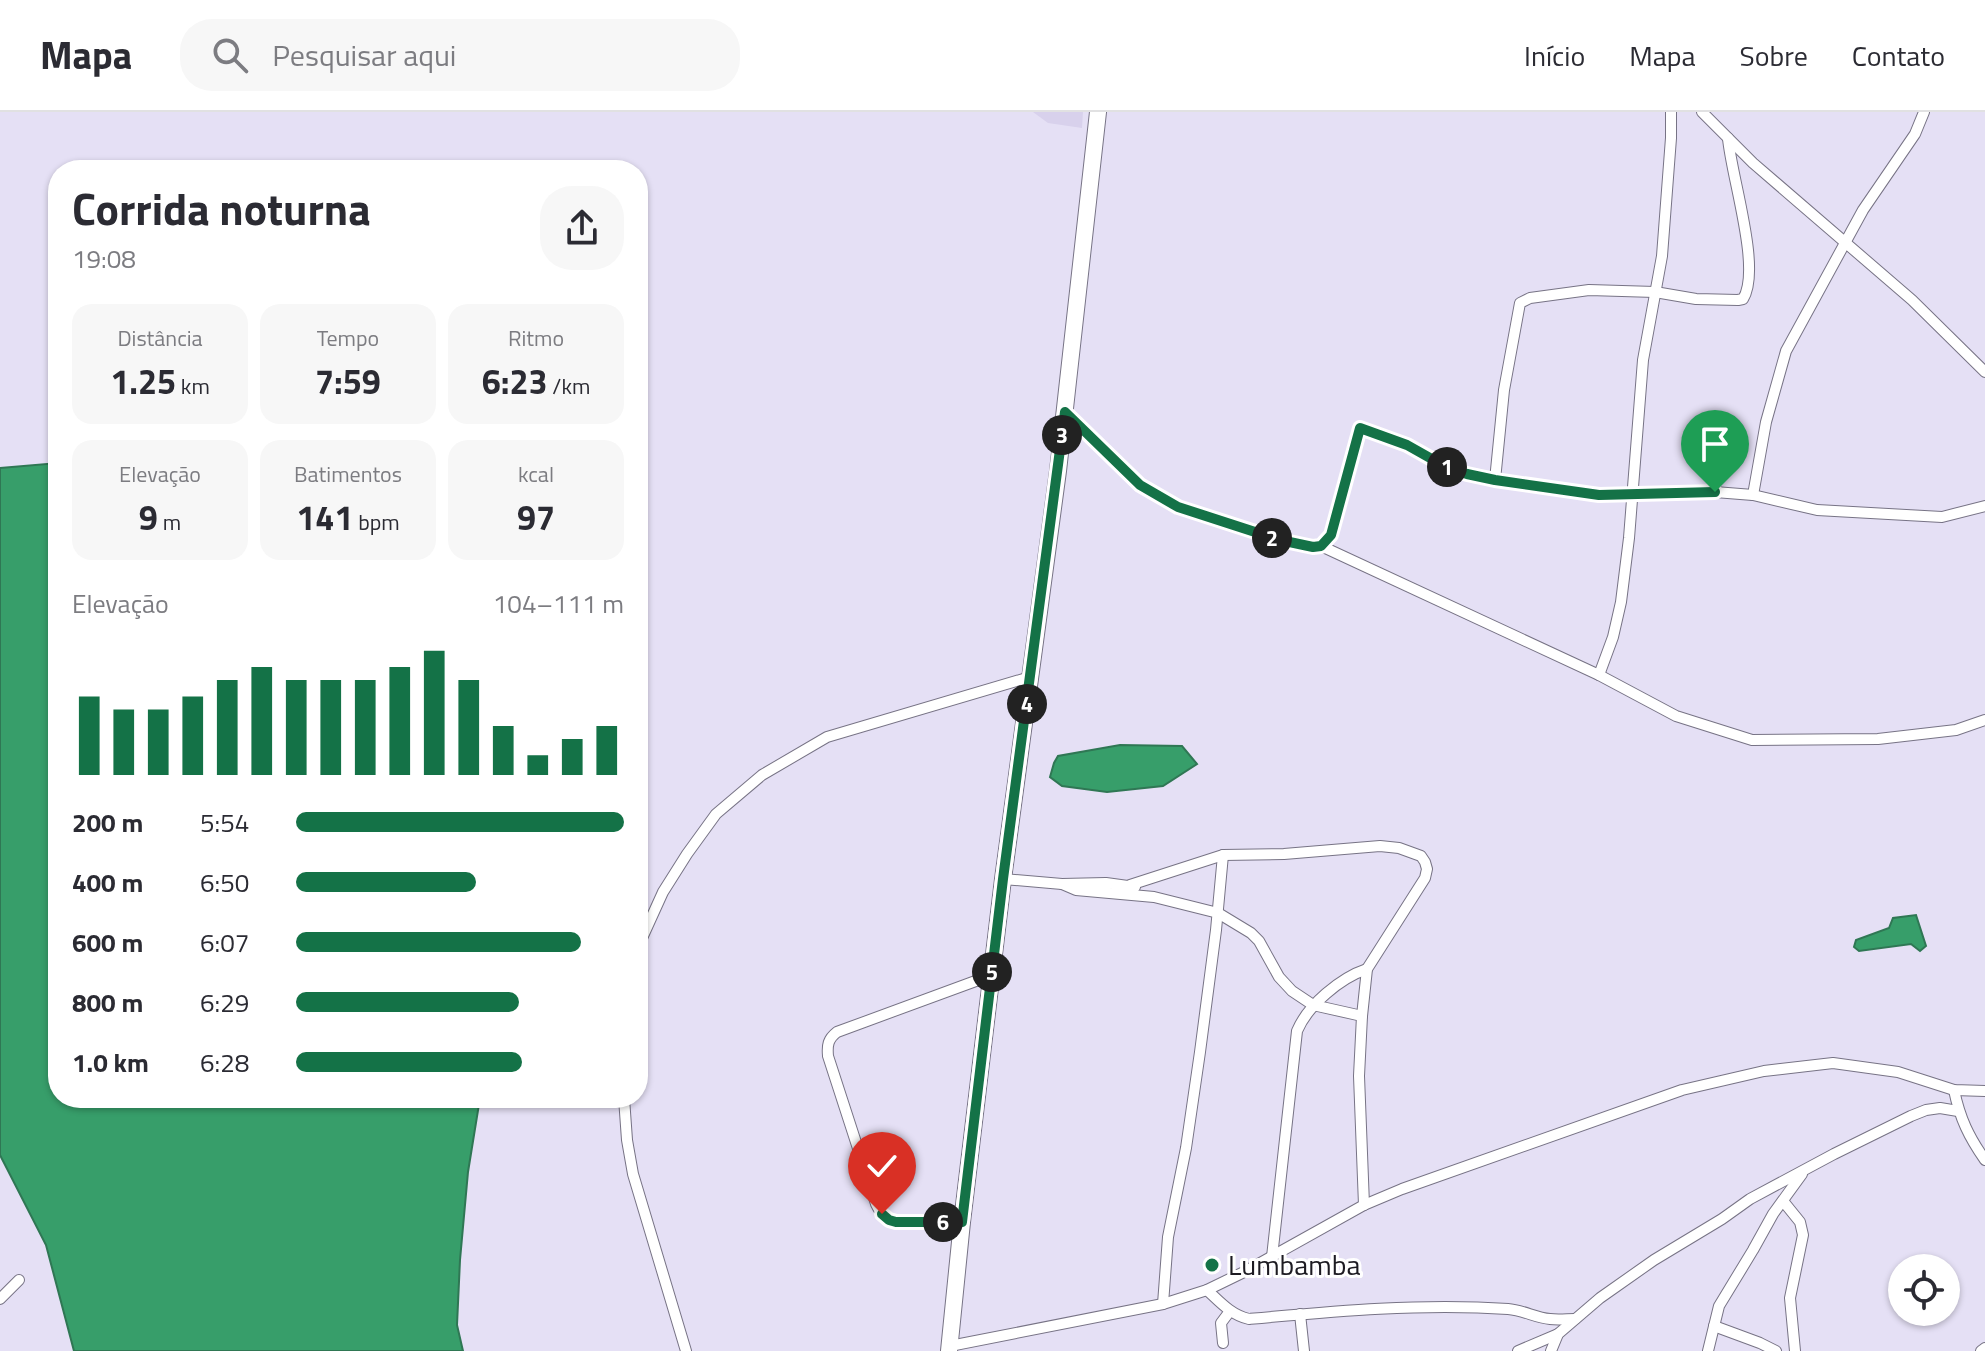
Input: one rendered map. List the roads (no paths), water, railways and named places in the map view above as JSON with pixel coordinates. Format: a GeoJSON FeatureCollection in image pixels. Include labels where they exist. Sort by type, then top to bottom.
{"type":"FeatureCollection","features":[{"type":"Feature","properties":{"kind":"main road"},"geometry":{"type":"LineString","coordinates":[[950,1348],[1003,879],[1065,412],[1098,112]]}},
{"type":"Feature","properties":{"kind":"street"},"geometry":{"type":"LineString","coordinates":[[1599,675],[1613,637],[1621,602],[1643,360],[1662,256],[1671,112]]}},
{"type":"Feature","properties":{"kind":"street"},"geometry":{"type":"LineString","coordinates":[[1702,112],[1753,163],[1912,300],[1985,372]]}},
{"type":"Feature","properties":{"kind":"street"},"geometry":{"type":"LineString","coordinates":[[1753,495],[1766,422],[1786,351],[1863,210],[1915,134],[1924,112]]}},
{"type":"Feature","properties":{"kind":"street"},"geometry":{"type":"LineString","coordinates":[[1495,480],[1504,390],[1520,303],[1530,298],[1589,290],[1655,292],[1696,299],[1743,299],[1749,287],[1748,244],[1728,138]]}},
{"type":"Feature","properties":{"kind":"street"},"geometry":{"type":"LineString","coordinates":[[1065,412],[1140,485],[1178,507],[1280,540],[1321,546],[1599,675],[1676,716],[1752,740],[1878,739],[1956,730],[1985,720]]}},
{"type":"Feature","properties":{"kind":"street"},"geometry":{"type":"LineString","coordinates":[[1321,546],[1331,535],[1360,428],[1407,445],[1446,467],[1467,474],[1599,495],[1715,492],[1753,495],[1817,510],[1942,517],[1985,506]]}},
{"type":"Feature","properties":{"kind":"street"},"geometry":{"type":"LineString","coordinates":[[648,925],[663,892],[716,814],[762,775],[827,737],[1030,677]]}},
{"type":"Feature","properties":{"kind":"street"},"geometry":{"type":"LineString","coordinates":[[1130,885],[1223,855],[1284,854],[1380,846],[1399,848],[1421,856],[1427,869],[1425,878],[1367,969],[1359,1076],[1364,1205]]}},
{"type":"Feature","properties":{"kind":"street"},"geometry":{"type":"LineString","coordinates":[[1163,1304],[1168,1237],[1186,1148],[1223,855]]}},
{"type":"Feature","properties":{"kind":"street"},"geometry":{"type":"LineString","coordinates":[[1003,879],[1130,885],[1154,897]]}},
{"type":"Feature","properties":{"kind":"street"},"geometry":{"type":"LineString","coordinates":[[1062,884],[1087,892],[1154,897],[1218,913],[1259,941],[1279,977],[1292,991],[1313,1005],[1362,1016]]}},
{"type":"Feature","properties":{"kind":"street"},"geometry":{"type":"LineString","coordinates":[[1272,1257],[1297,1031],[1313,1005],[1350,976],[1367,969]]}},
{"type":"Feature","properties":{"kind":"street"},"geometry":{"type":"LineString","coordinates":[[962,1222],[896,1222],[882,1214],[876,1204],[827,1047],[837,1032],[992,975]]}},
{"type":"Feature","properties":{"kind":"street"},"geometry":{"type":"LineString","coordinates":[[950,1348],[1163,1304],[1207,1290],[1364,1205],[1682,1090],[1764,1071],[1833,1063],[1898,1072],[1954,1090],[1985,1091]]}},
{"type":"Feature","properties":{"kind":"street"},"geometry":{"type":"LineString","coordinates":[[1954,1090],[1958,1111],[1969,1137],[1985,1160]]}},
{"type":"Feature","properties":{"kind":"street"},"geometry":{"type":"LineString","coordinates":[[625,1108],[633,1174],[686,1351]]}},
{"type":"Feature","properties":{"kind":"street"},"geometry":{"type":"LineString","coordinates":[[1518,1351],[1558,1334],[1600,1298],[1654,1260],[1750,1199],[1919,1113],[1940,1108],[1958,1111]]}},
{"type":"Feature","properties":{"kind":"street"},"geometry":{"type":"LineString","coordinates":[[1708,1351],[1719,1306],[1804,1172]]}},
{"type":"Feature","properties":{"kind":"street"},"geometry":{"type":"LineString","coordinates":[[1783,1201],[1800,1222],[1803,1235],[1790,1298],[1795,1351]]}},
{"type":"Feature","properties":{"kind":"street"},"geometry":{"type":"LineString","coordinates":[[0,1299],[19,1280]]}},
{"type":"Feature","properties":{"kind":"street"},"geometry":{"type":"LineString","coordinates":[[1207,1290],[1230,1311],[1249,1319],[1418,1307],[1508,1309],[1548,1319],[1575,1319]]}},
{"type":"Feature","properties":{"kind":"street"},"geometry":{"type":"LineString","coordinates":[[1223,1343],[1221,1323],[1230,1311]]}},
{"type":"Feature","properties":{"kind":"street"},"geometry":{"type":"LineString","coordinates":[[1300,1314],[1304,1351]]}},
{"type":"Feature","properties":{"kind":"street"},"geometry":{"type":"LineString","coordinates":[[1714,1326],[1776,1351]]}},
{"type":"Feature","properties":{"kind":"street"},"geometry":{"type":"LineString","coordinates":[[1551,1351],[1558,1334]]}},
{"type":"Feature","properties":{"kind":"place","name":"Lumbamba"},"geometry":{"type":"Point","coordinates":[1212,1265]}}]}
